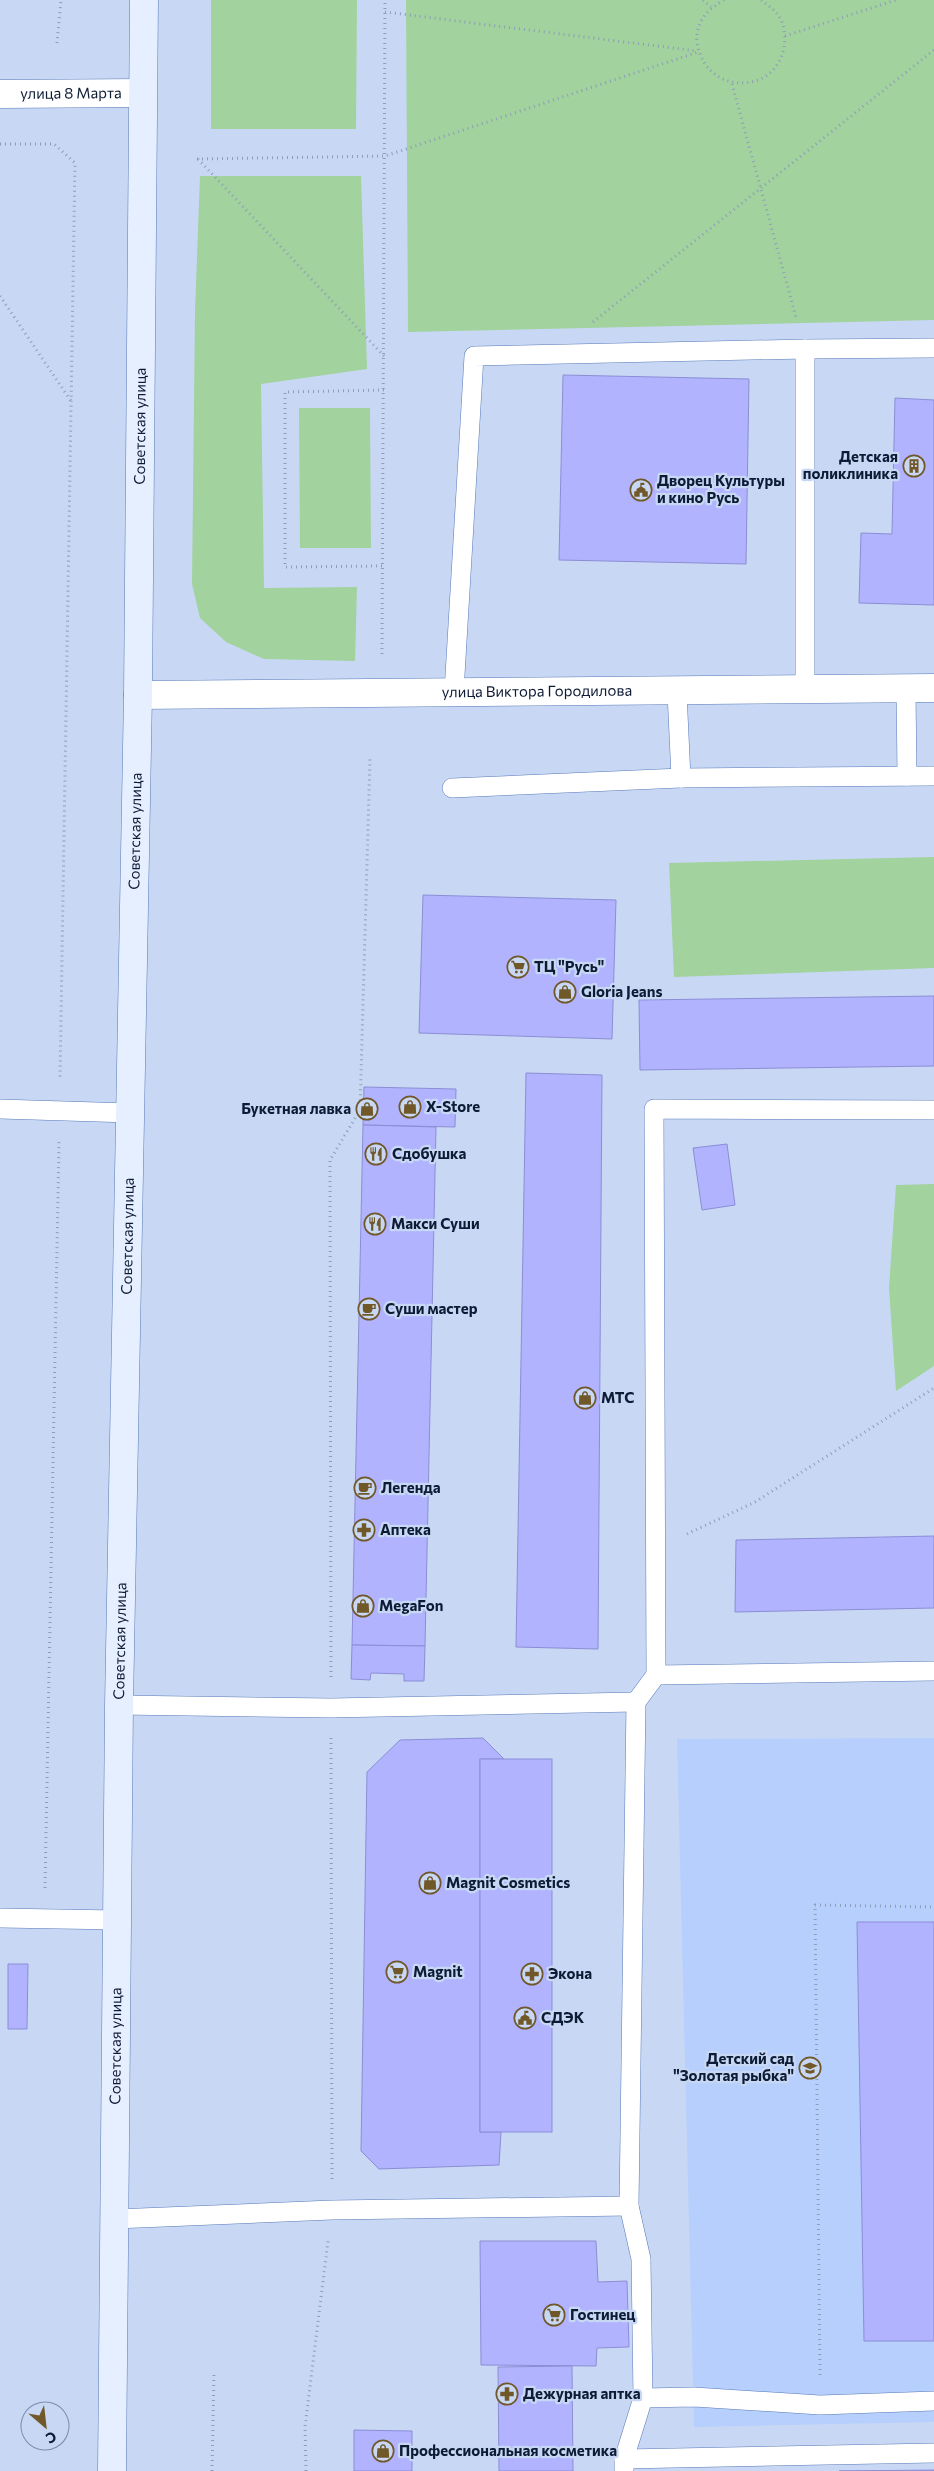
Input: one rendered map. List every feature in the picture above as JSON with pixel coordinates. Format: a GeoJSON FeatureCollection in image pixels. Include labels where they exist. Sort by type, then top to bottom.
{"type":"FeatureCollection","features":[{"type":"Feature","properties":{"kind":"main road","name":"Советская улица"},"geometry":{"type":"LineString","coordinates":[[112,2471],[119,1705],[138,695],[144,0]]}},
{"type":"Feature","properties":{"kind":"street","name":"улица 8 Марта"},"geometry":{"type":"LineString","coordinates":[[0,94],[142,93]]}},
{"type":"Feature","properties":{"kind":"street","name":"улица Виктора Городилова"},"geometry":{"type":"LineString","coordinates":[[138,695],[805,691],[934,688]]}},
{"type":"Feature","properties":{"kind":"lane"},"geometry":{"type":"LineString","coordinates":[[454,692],[474,356],[554,353],[934,348]]}},
{"type":"Feature","properties":{"kind":"lane"},"geometry":{"type":"LineString","coordinates":[[805,349],[805,691]]}},
{"type":"Feature","properties":{"kind":"lane"},"geometry":{"type":"LineString","coordinates":[[906,689],[907,776]]}},
{"type":"Feature","properties":{"kind":"lane"},"geometry":{"type":"LineString","coordinates":[[677,692],[680,778]]}},
{"type":"Feature","properties":{"kind":"lane"},"geometry":{"type":"LineString","coordinates":[[452,788],[680,778],[934,776]]}},
{"type":"Feature","properties":{"kind":"lane"},"geometry":{"type":"LineString","coordinates":[[934,1110],[654,1109],[656,1675],[636,1702],[628,2206],[641,2259],[643,2398],[624,2465],[934,2453]]}},
{"type":"Feature","properties":{"kind":"lane"},"geometry":{"type":"LineString","coordinates":[[0,1110],[130,1113]]}},
{"type":"Feature","properties":{"kind":"lane"},"geometry":{"type":"LineString","coordinates":[[656,1675],[934,1671]]}},
{"type":"Feature","properties":{"kind":"lane"},"geometry":{"type":"LineString","coordinates":[[119,1705],[331,1708],[636,1702]]}},
{"type":"Feature","properties":{"kind":"lane"},"geometry":{"type":"LineString","coordinates":[[0,1918],[117,1920]]}},
{"type":"Feature","properties":{"kind":"lane"},"geometry":{"type":"LineString","coordinates":[[115,2219],[332,2210],[628,2206]]}},
{"type":"Feature","properties":{"kind":"lane"},"geometry":{"type":"LineString","coordinates":[[643,2398],[694,2397],[820,2405],[934,2400]]}},
{"type":"Feature","properties":{"kind":"path"},"geometry":{"type":"LineString","coordinates":[[57,43],[61,0]]}},
{"type":"Feature","properties":{"kind":"path"},"geometry":{"type":"LineString","coordinates":[[382,654],[385,357],[385,0]]}},
{"type":"Feature","properties":{"kind":"path"},"geometry":{"type":"LineString","coordinates":[[703,0],[711,7]]}},
{"type":"Feature","properties":{"kind":"path"},"geometry":{"type":"LineString","coordinates":[[724,0],[711,7],[700,23],[696,37],[698,52],[705,65],[716,76],[732,84],[759,80],[779,62],[784,50],[785,36],[781,21],[773,9],[761,0]]}},
{"type":"Feature","properties":{"kind":"path"},"geometry":{"type":"LineString","coordinates":[[785,36],[896,0]]}},
{"type":"Feature","properties":{"kind":"path"},"geometry":{"type":"LineString","coordinates":[[385,12],[698,52]]}},
{"type":"Feature","properties":{"kind":"path"},"geometry":{"type":"LineString","coordinates":[[554,353],[761,190],[934,50]]}},
{"type":"Feature","properties":{"kind":"path"},"geometry":{"type":"LineString","coordinates":[[385,357],[197,159],[385,156],[698,52]]}},
{"type":"Feature","properties":{"kind":"path"},"geometry":{"type":"LineString","coordinates":[[732,84],[805,349]]}},
{"type":"Feature","properties":{"kind":"path"},"geometry":{"type":"LineString","coordinates":[[0,144],[54,144],[75,163],[45,1888],[36,1888]]}},
{"type":"Feature","properties":{"kind":"path"},"geometry":{"type":"LineString","coordinates":[[0,296],[71,402]]}},
{"type":"Feature","properties":{"kind":"path"},"geometry":{"type":"LineString","coordinates":[[382,566],[285,567],[286,392],[384,390]]}},
{"type":"Feature","properties":{"kind":"path"},"geometry":{"type":"LineString","coordinates":[[306,2471],[305,2427],[332,2210],[330,1160],[360,1110],[370,758]]}},
{"type":"Feature","properties":{"kind":"path"},"geometry":{"type":"LineString","coordinates":[[656,1548],[755,1502],[934,1388]]}},
{"type":"Feature","properties":{"kind":"path"},"geometry":{"type":"LineString","coordinates":[[820,2405],[815,1905],[934,1907]]}},
{"type":"Feature","properties":{"kind":"path"},"geometry":{"type":"LineString","coordinates":[[212,2471],[214,2372]]}},
{"type":"Feature","properties":{"kind":"shaded area","name":"Детский сад \"Золотая рыбка\""},"geometry":{"type":"Polygon","coordinates":[[[934,1738],[934,2422],[694,2427],[677,1739],[934,1738]]]}},
{"type":"Feature","properties":{"kind":"green space"},"geometry":{"type":"Polygon","coordinates":[[[211,0],[357,0],[356,129],[211,129],[211,0]]]}},
{"type":"Feature","properties":{"kind":"green space"},"geometry":{"type":"Polygon","coordinates":[[[406,0],[934,0],[934,320],[408,332],[406,0]]]}},
{"type":"Feature","properties":{"kind":"green space"},"geometry":{"type":"Polygon","coordinates":[[[200,176],[361,176],[367,369],[261,384],[264,588],[357,587],[355,661],[264,659],[226,642],[200,618],[192,584],[195,311],[200,176]]]}},
{"type":"Feature","properties":{"kind":"green space"},"geometry":{"type":"Polygon","coordinates":[[[299,408],[370,408],[371,548],[300,548],[299,408]]]}},
{"type":"Feature","properties":{"kind":"green space"},"geometry":{"type":"Polygon","coordinates":[[[934,857],[934,968],[674,977],[669,863],[934,857]]]}},
{"type":"Feature","properties":{"kind":"green space"},"geometry":{"type":"Polygon","coordinates":[[[934,1184],[934,1366],[896,1391],[889,1288],[896,1185],[934,1184]]]}},
{"type":"Feature","properties":{"kind":"building"},"geometry":{"type":"Polygon","coordinates":[[[563,375],[749,379],[746,564],[559,560],[563,375]]]}},
{"type":"Feature","properties":{"kind":"building","name":"Детская поликлиника"},"geometry":{"type":"Polygon","coordinates":[[[895,398],[934,400],[934,605],[859,603],[861,533],[892,534],[895,398]]]}},
{"type":"Feature","properties":{"kind":"building","name":"ТЦ \"Русь\""},"geometry":{"type":"Polygon","coordinates":[[[423,895],[616,900],[612,1039],[419,1033],[423,895]]]}},
{"type":"Feature","properties":{"kind":"building"},"geometry":{"type":"Polygon","coordinates":[[[934,996],[934,1066],[640,1070],[639,1000],[934,996]]]}},
{"type":"Feature","properties":{"kind":"building"},"geometry":{"type":"Polygon","coordinates":[[[526,1073],[602,1075],[598,1649],[516,1647],[526,1073]]]}},
{"type":"Feature","properties":{"kind":"building","name":"X-Store"},"geometry":{"type":"Polygon","coordinates":[[[364,1087],[456,1089],[455,1127],[363,1125],[364,1087]]]}},
{"type":"Feature","properties":{"kind":"building"},"geometry":{"type":"Polygon","coordinates":[[[363,1125],[436,1127],[425,1646],[352,1645],[363,1125]]]}},
{"type":"Feature","properties":{"kind":"building"},"geometry":{"type":"Polygon","coordinates":[[[727,1144],[735,1205],[702,1210],[693,1148],[727,1144]]]}},
{"type":"Feature","properties":{"kind":"building"},"geometry":{"type":"Polygon","coordinates":[[[934,1536],[934,1608],[735,1612],[736,1540],[934,1536]]]}},
{"type":"Feature","properties":{"kind":"building"},"geometry":{"type":"Polygon","coordinates":[[[352,1645],[425,1646],[424,1681],[404,1681],[404,1674],[371,1673],[370,1680],[351,1679],[352,1645]]]}},
{"type":"Feature","properties":{"kind":"building"},"geometry":{"type":"Polygon","coordinates":[[[483,1738],[504,1759],[480,1759],[480,2132],[501,2132],[499,2165],[379,2169],[361,2151],[367,1772],[400,1740],[483,1738]]]}},
{"type":"Feature","properties":{"kind":"building"},"geometry":{"type":"Polygon","coordinates":[[[480,1759],[552,1759],[552,2132],[480,2132],[480,1759]]]}},
{"type":"Feature","properties":{"kind":"building"},"geometry":{"type":"Polygon","coordinates":[[[857,1922],[934,1922],[934,2341],[864,2341],[857,1922]]]}},
{"type":"Feature","properties":{"kind":"building"},"geometry":{"type":"Polygon","coordinates":[[[8,1964],[28,1964],[27,2029],[8,2029],[8,1964]]]}},
{"type":"Feature","properties":{"kind":"building","name":"Гостинец"},"geometry":{"type":"Polygon","coordinates":[[[480,2241],[596,2241],[598,2282],[627,2281],[629,2347],[597,2348],[596,2366],[481,2365],[480,2241]]]}},
{"type":"Feature","properties":{"kind":"building"},"geometry":{"type":"Polygon","coordinates":[[[572,2366],[573,2471],[499,2471],[498,2367],[572,2366]]]}},
{"type":"Feature","properties":{"kind":"building","name":"Профессиональная косметика"},"geometry":{"type":"Polygon","coordinates":[[[354,2430],[412,2431],[412,2471],[354,2471],[354,2430]]]}},
{"type":"Feature","properties":{"kind":"building"},"geometry":{"type":"Polygon","coordinates":[[[934,2470],[934,2471],[839,2471],[934,2470]]]}},
{"type":"Feature","properties":{"kind":"place","name":"Детская поликлиника"},"geometry":{"type":"Point","coordinates":[914,466]}},
{"type":"Feature","properties":{"kind":"place","name":"Дворец Культуры и кино Русь"},"geometry":{"type":"Point","coordinates":[641,490]}},
{"type":"Feature","properties":{"kind":"place","name":"ТЦ \"Русь\""},"geometry":{"type":"Point","coordinates":[518,967]}},
{"type":"Feature","properties":{"kind":"place","name":"Gloria Jeans"},"geometry":{"type":"Point","coordinates":[565,992]}},
{"type":"Feature","properties":{"kind":"place","name":"X-Store"},"geometry":{"type":"Point","coordinates":[410,1107]}},
{"type":"Feature","properties":{"kind":"place","name":"Букетная лавка"},"geometry":{"type":"Point","coordinates":[367,1109]}},
{"type":"Feature","properties":{"kind":"place","name":"Сдобушка"},"geometry":{"type":"Point","coordinates":[376,1154]}},
{"type":"Feature","properties":{"kind":"place","name":"Макси Суши"},"geometry":{"type":"Point","coordinates":[375,1224]}},
{"type":"Feature","properties":{"kind":"place","name":"Суши мастер"},"geometry":{"type":"Point","coordinates":[369,1309]}},
{"type":"Feature","properties":{"kind":"place","name":"МТС"},"geometry":{"type":"Point","coordinates":[585,1398]}},
{"type":"Feature","properties":{"kind":"place","name":"Легенда"},"geometry":{"type":"Point","coordinates":[365,1488]}},
{"type":"Feature","properties":{"kind":"place","name":"Аптека"},"geometry":{"type":"Point","coordinates":[364,1530]}},
{"type":"Feature","properties":{"kind":"place","name":"MegaFon"},"geometry":{"type":"Point","coordinates":[363,1606]}},
{"type":"Feature","properties":{"kind":"place","name":"Magnit Cosmetics"},"geometry":{"type":"Point","coordinates":[430,1883]}},
{"type":"Feature","properties":{"kind":"place","name":"Magnit"},"geometry":{"type":"Point","coordinates":[397,1972]}},
{"type":"Feature","properties":{"kind":"place","name":"Экона"},"geometry":{"type":"Point","coordinates":[532,1974]}},
{"type":"Feature","properties":{"kind":"place","name":"СДЭК"},"geometry":{"type":"Point","coordinates":[525,2018]}},
{"type":"Feature","properties":{"kind":"place","name":"Детский сад \"Золотая рыбка\""},"geometry":{"type":"Point","coordinates":[810,2068]}},
{"type":"Feature","properties":{"kind":"place","name":"Гостинец"},"geometry":{"type":"Point","coordinates":[554,2315]}},
{"type":"Feature","properties":{"kind":"place","name":"Дежурная аптка"},"geometry":{"type":"Point","coordinates":[507,2394]}},
{"type":"Feature","properties":{"kind":"place","name":"Профессиональная косметика"},"geometry":{"type":"Point","coordinates":[383,2451]}}]}
